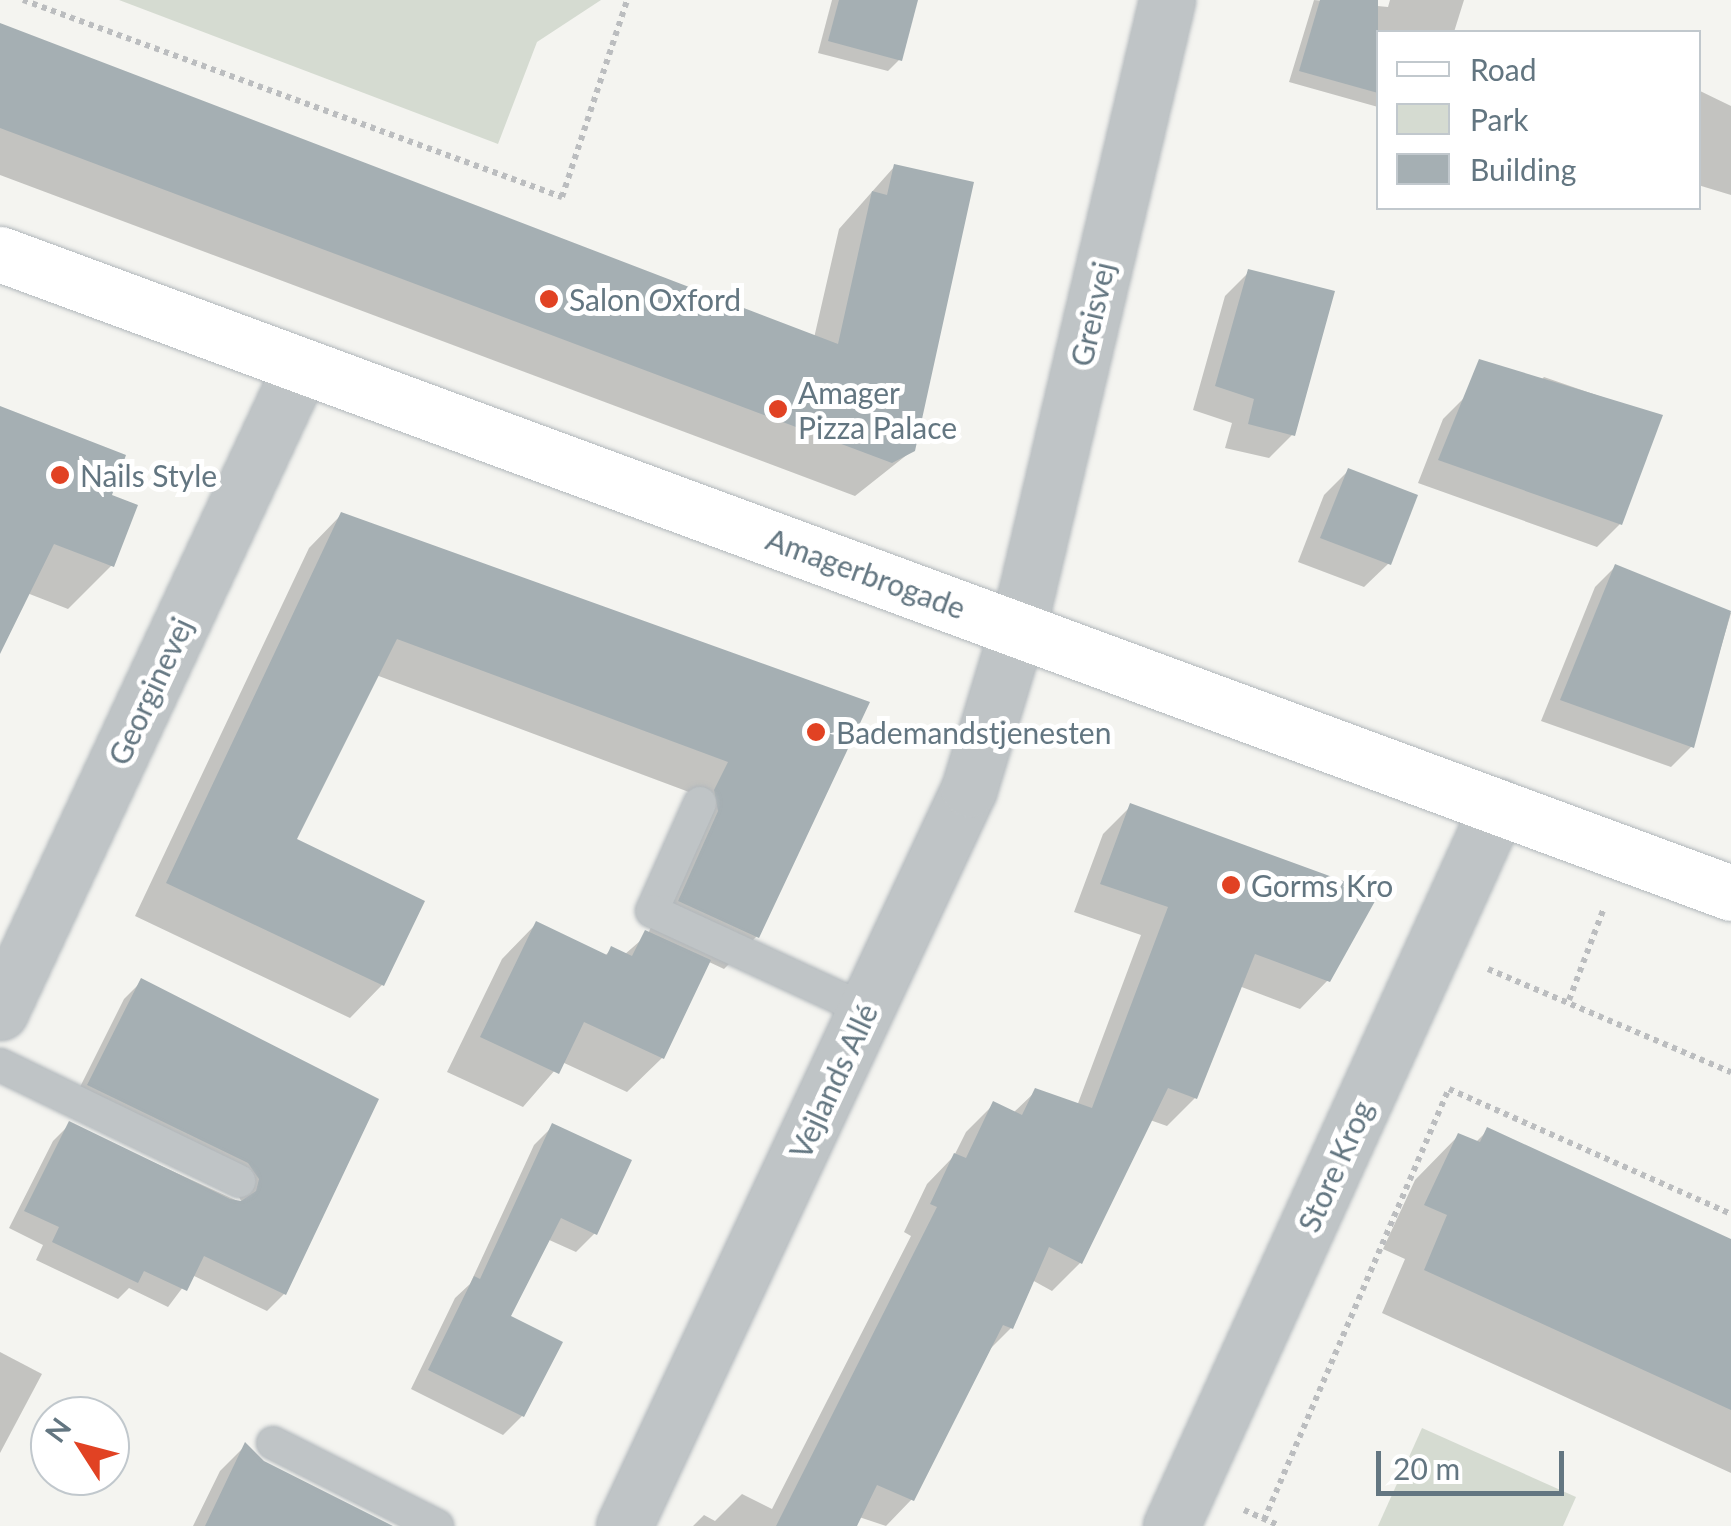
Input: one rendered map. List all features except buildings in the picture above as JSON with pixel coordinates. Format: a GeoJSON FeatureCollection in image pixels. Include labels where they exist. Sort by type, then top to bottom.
{"type":"FeatureCollection","features":[{"type":"Feature","properties":{"kind":"street","name":"Greisvej"},"geometry":{"type":"LineString","coordinates":[[1018,628],[1167,0]]}},
{"type":"Feature","properties":{"kind":"street","name":"Amagerbrogade"},"geometry":{"type":"LineString","coordinates":[[0,254],[300,370],[1018,628],[1731,893]]}},
{"type":"Feature","properties":{"kind":"street","name":"Georginevej"},"geometry":{"type":"LineString","coordinates":[[0,1012],[300,370]]}},
{"type":"Feature","properties":{"kind":"street","name":"Vejlands Allé"},"geometry":{"type":"LineString","coordinates":[[624,1526],[970,789],[1018,628]]}},
{"type":"Feature","properties":{"kind":"street","name":"Store Krog"},"geometry":{"type":"LineString","coordinates":[[1171,1526],[1498,806]]}},
{"type":"Feature","properties":{"kind":"lane"},"geometry":{"type":"LineString","coordinates":[[700,803],[652,911],[866,1010]]}},
{"type":"Feature","properties":{"kind":"lane"},"geometry":{"type":"LineString","coordinates":[[0,1065],[239,1181]]}},
{"type":"Feature","properties":{"kind":"lane"},"geometry":{"type":"LineString","coordinates":[[274,1443],[436,1526]]}},
{"type":"Feature","properties":{"kind":"path"},"geometry":{"type":"LineString","coordinates":[[23,0],[562,197],[627,0]]}},
{"type":"Feature","properties":{"kind":"path"},"geometry":{"type":"LineString","coordinates":[[1569,1000],[1625,853]]}},
{"type":"Feature","properties":{"kind":"path"},"geometry":{"type":"LineString","coordinates":[[1434,948],[1569,1000],[1731,1072]]}},
{"type":"Feature","properties":{"kind":"path"},"geometry":{"type":"LineString","coordinates":[[1264,1520],[1449,1089],[1731,1214]]}},
{"type":"Feature","properties":{"kind":"green space"},"geometry":{"type":"Polygon","coordinates":[[[119,0],[601,0],[537,42],[498,144],[119,0]]]}},
{"type":"Feature","properties":{"kind":"green space"},"geometry":{"type":"Polygon","coordinates":[[[1422,1428],[1576,1497],[1563,1526],[1378,1526],[1422,1428]]]}},
{"type":"Feature","properties":{"kind":"place","name":"Salon Oxford"},"geometry":{"type":"Point","coordinates":[549,299]}},
{"type":"Feature","properties":{"kind":"place","name":"Amager Pizza Palace"},"geometry":{"type":"Point","coordinates":[778,409]}},
{"type":"Feature","properties":{"kind":"place","name":"Nails Style"},"geometry":{"type":"Point","coordinates":[60,475]}},
{"type":"Feature","properties":{"kind":"place","name":"Bademandstjenesten"},"geometry":{"type":"Point","coordinates":[816,732]}},
{"type":"Feature","properties":{"kind":"place","name":"Gorms Kro"},"geometry":{"type":"Point","coordinates":[1231,885]}}]}
